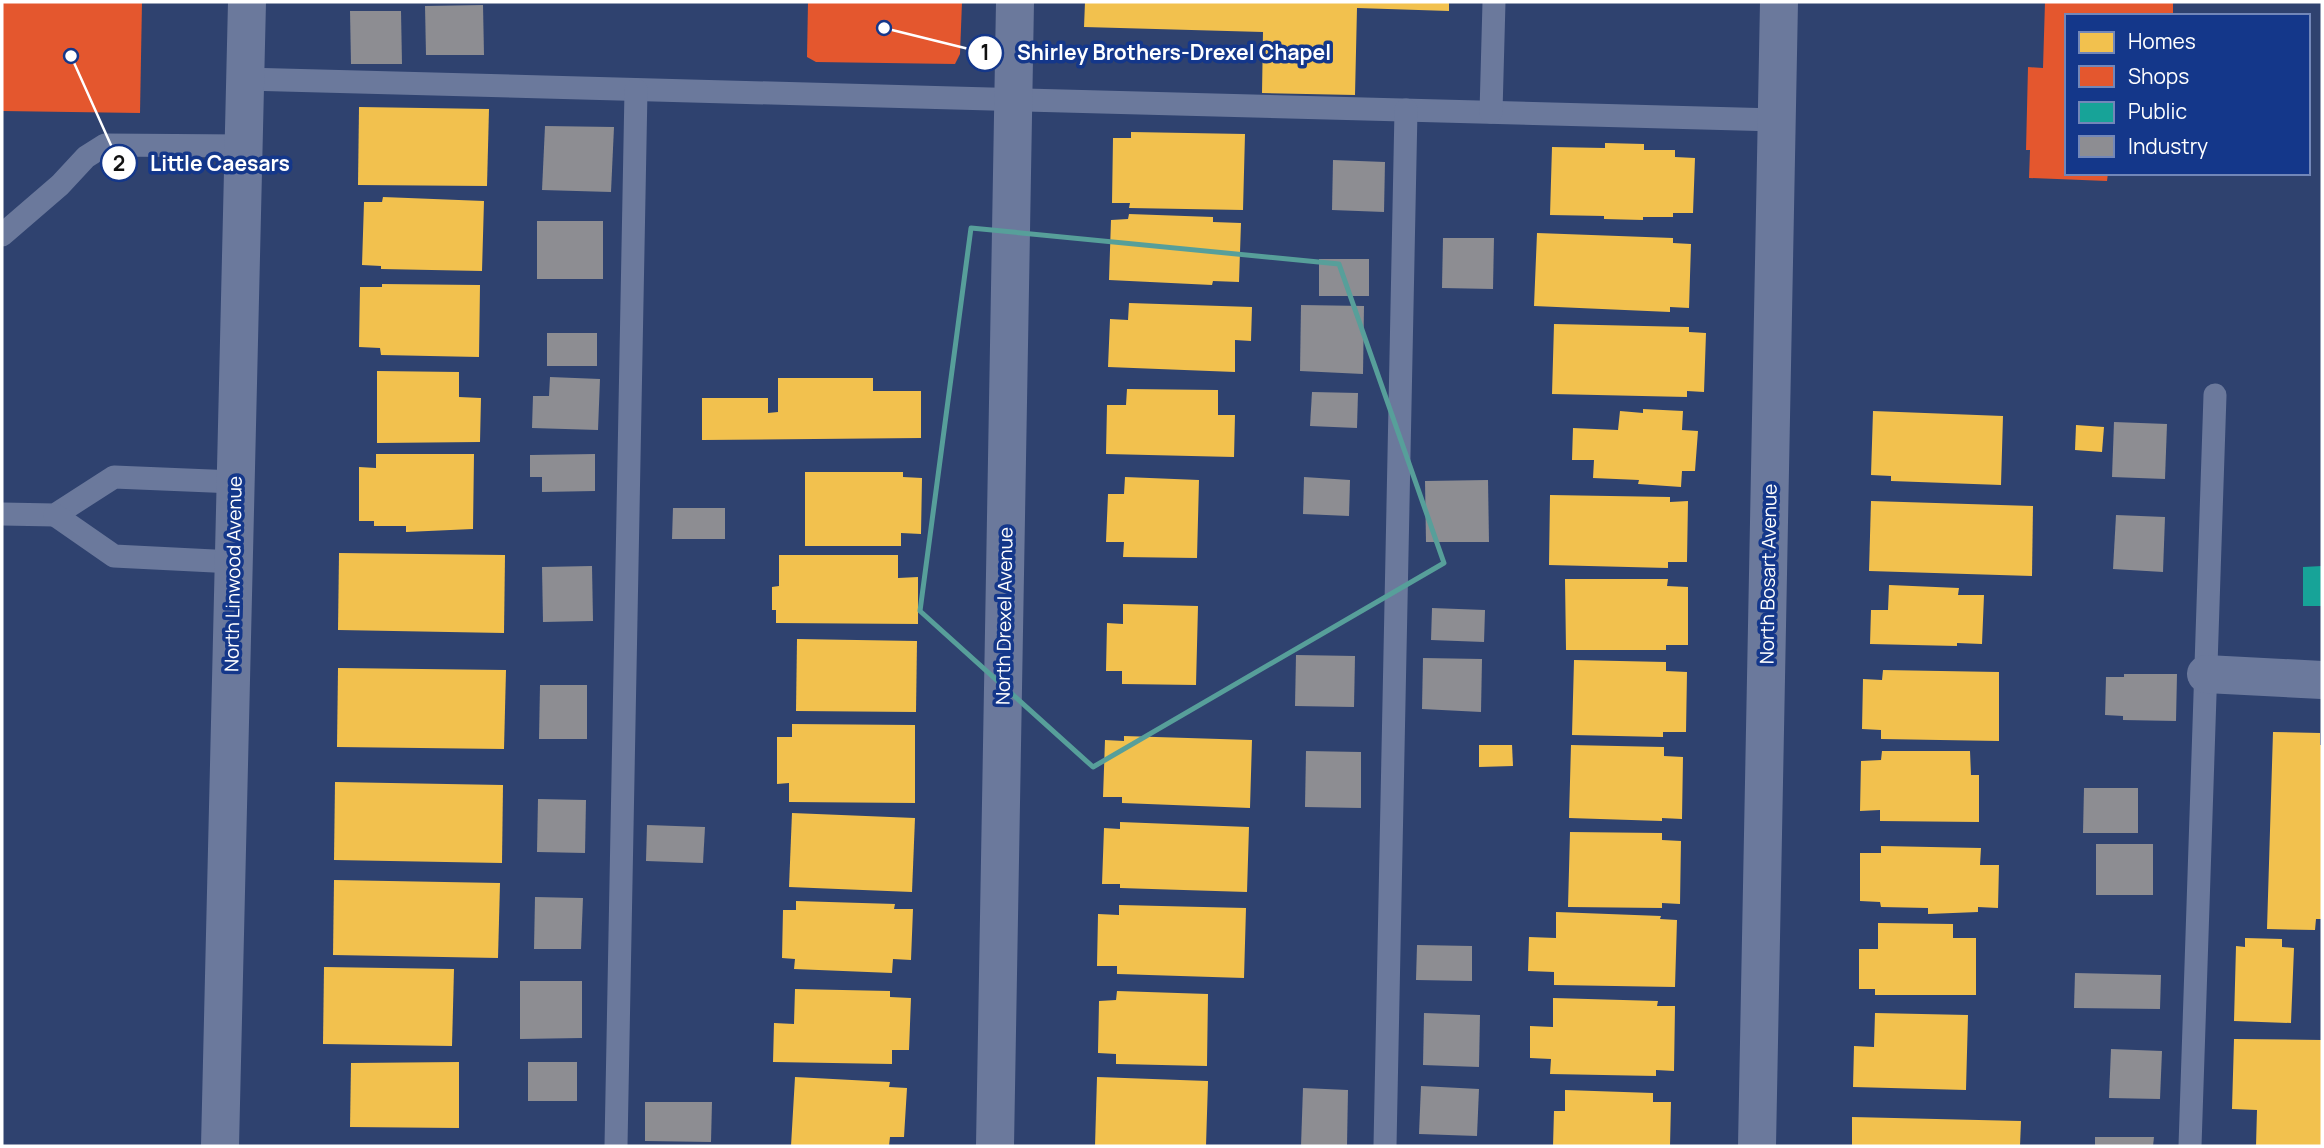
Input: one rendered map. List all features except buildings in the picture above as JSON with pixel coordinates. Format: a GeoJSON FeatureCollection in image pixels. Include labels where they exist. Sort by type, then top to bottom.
{"type":"FeatureCollection","features":[{"type":"Feature","properties":{"kind":"street","name":"North Linwood Avenue"},"geometry":{"type":"LineString","coordinates":[[220,1146],[247,2]]}},
{"type":"Feature","properties":{"kind":"street","name":"North Drexel Avenue"},"geometry":{"type":"LineString","coordinates":[[995,1146],[1015,2]]}},
{"type":"Feature","properties":{"kind":"street","name":"North Bosart Avenue"},"geometry":{"type":"LineString","coordinates":[[1757,1146],[1779,2]]}},
{"type":"Feature","properties":{"kind":"street"},"geometry":{"type":"LineString","coordinates":[[2206,674],[2322,680]]}},
{"type":"Feature","properties":{"kind":"lane"},"geometry":{"type":"LineString","coordinates":[[1491,112],[1494,2]]}},
{"type":"Feature","properties":{"kind":"lane"},"geometry":{"type":"LineString","coordinates":[[245,79],[1777,120]]}},
{"type":"Feature","properties":{"kind":"lane"},"geometry":{"type":"LineString","coordinates":[[616,1146],[636,90]]}},
{"type":"Feature","properties":{"kind":"lane"},"geometry":{"type":"LineString","coordinates":[[1385,1146],[1406,110]]}},
{"type":"Feature","properties":{"kind":"lane"},"geometry":{"type":"LineString","coordinates":[[2,235],[60,185],[86,157],[105,145],[244,146]]}},
{"type":"Feature","properties":{"kind":"lane"},"geometry":{"type":"LineString","coordinates":[[2190,1146],[2215,395]]}},
{"type":"Feature","properties":{"kind":"lane"},"geometry":{"type":"LineString","coordinates":[[55,515],[114,477],[235,482]]}},
{"type":"Feature","properties":{"kind":"lane"},"geometry":{"type":"LineString","coordinates":[[2,514],[55,515],[114,556],[234,562]]}},
{"type":"Feature","properties":{"kind":"highlighted area"},"geometry":{"type":"Polygon","coordinates":[[[971,228],[1339,264],[1444,563],[1093,767],[920,611],[971,228]]]}},
{"type":"Feature","properties":{"kind":"place","name":"Shirley Brothers-Drexel Chapel"},"geometry":{"type":"Point","coordinates":[884,28]}},
{"type":"Feature","properties":{"kind":"place","name":"Little Caesars"},"geometry":{"type":"Point","coordinates":[71,56]}}]}
